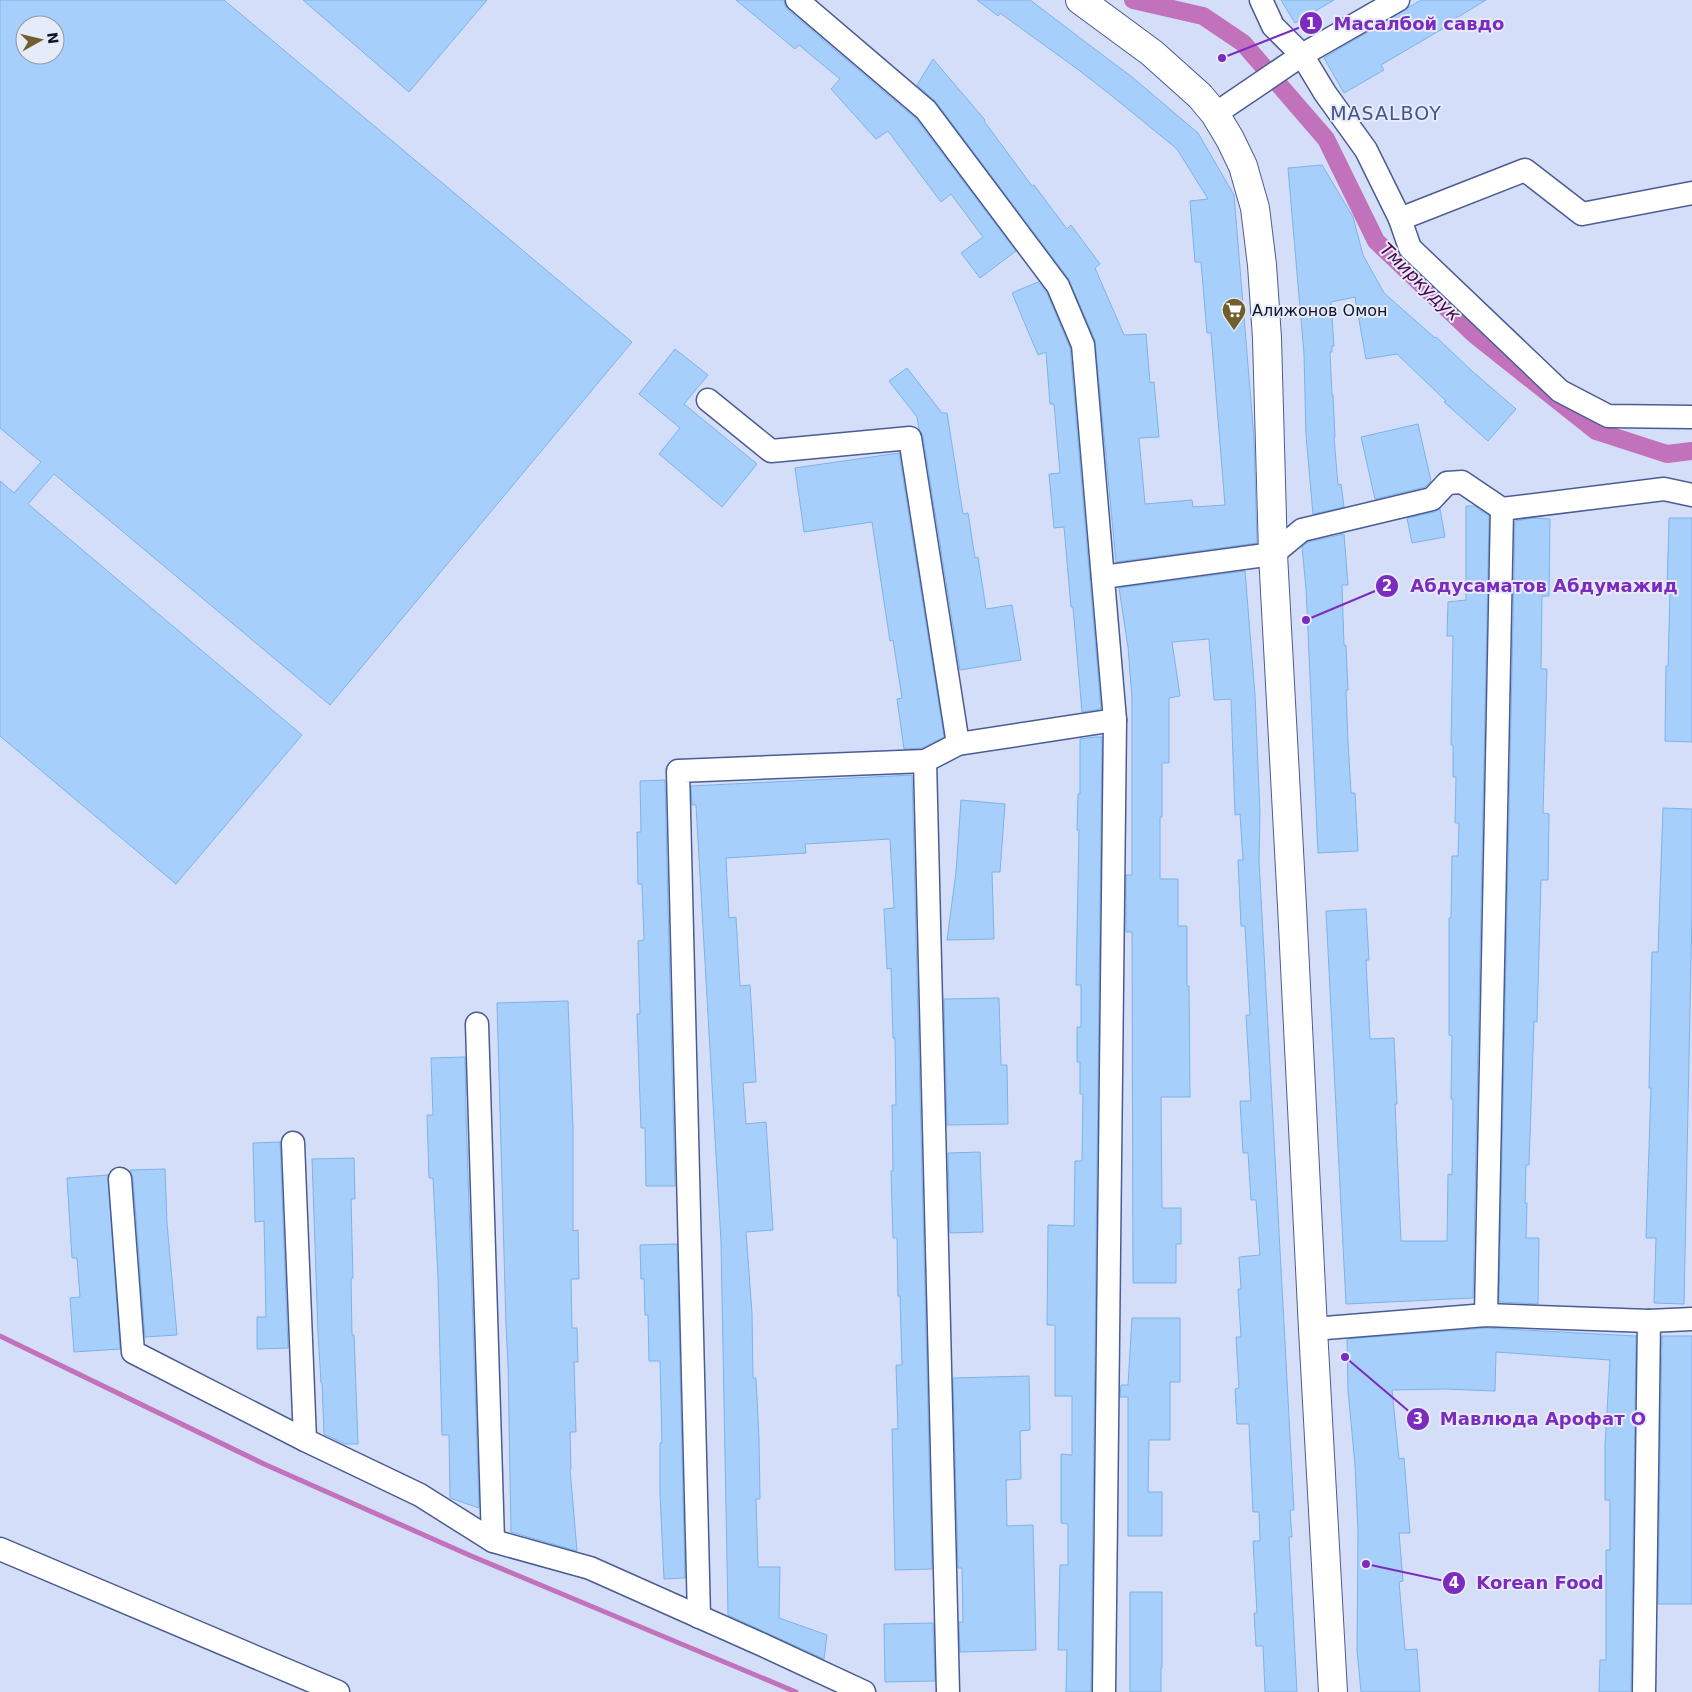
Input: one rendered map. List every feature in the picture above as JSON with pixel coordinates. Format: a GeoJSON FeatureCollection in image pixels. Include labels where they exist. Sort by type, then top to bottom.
{"type":"FeatureCollection","features":[{"type":"Feature","properties":{"kind":"main road"},"geometry":{"type":"LineString","coordinates":[[1080,0],[1158,58],[1200,96],[1215,114],[1230,139],[1243,166],[1255,208],[1262,265],[1267,338],[1273,554],[1333,1692]]}},
{"type":"Feature","properties":{"kind":"street"},"geometry":{"type":"LineString","coordinates":[[797,0],[926,110],[1058,286],[1083,345],[1115,720],[1104,1692]]}},
{"type":"Feature","properties":{"kind":"street"},"geometry":{"type":"LineString","coordinates":[[1261,0],[1273,26],[1302,55],[1325,93],[1366,150],[1400,219],[1410,248],[1560,391],[1608,416],[1692,417]]}},
{"type":"Feature","properties":{"kind":"street"},"geometry":{"type":"LineString","coordinates":[[1215,114],[1302,55],[1398,0]]}},
{"type":"Feature","properties":{"kind":"street"},"geometry":{"type":"LineString","coordinates":[[1400,219],[1525,170],[1582,214],[1692,193]]}},
{"type":"Feature","properties":{"kind":"street"},"geometry":{"type":"LineString","coordinates":[[708,400],[770,451],[910,438],[958,744]]}},
{"type":"Feature","properties":{"kind":"street"},"geometry":{"type":"LineString","coordinates":[[1103,577],[1273,554],[1302,530],[1432,498],[1446,484],[1462,482],[1502,509],[1664,489],[1692,495]]}},
{"type":"Feature","properties":{"kind":"street"},"geometry":{"type":"LineString","coordinates":[[1486,1315],[1502,509]]}},
{"type":"Feature","properties":{"kind":"street"},"geometry":{"type":"LineString","coordinates":[[699,1617],[678,771],[925,761],[958,744],[1115,720]]}},
{"type":"Feature","properties":{"kind":"street"},"geometry":{"type":"LineString","coordinates":[[925,761],[948,1692]]}},
{"type":"Feature","properties":{"kind":"street"},"geometry":{"type":"LineString","coordinates":[[477,1024],[493,1541]]}},
{"type":"Feature","properties":{"kind":"street"},"geometry":{"type":"LineString","coordinates":[[293,1143],[305,1440]]}},
{"type":"Feature","properties":{"kind":"street"},"geometry":{"type":"LineString","coordinates":[[120,1179],[133,1352],[305,1440],[420,1494],[493,1541],[590,1568],[864,1692]]}},
{"type":"Feature","properties":{"kind":"street"},"geometry":{"type":"LineString","coordinates":[[1313,1329],[1486,1315],[1649,1321],[1692,1319]]}},
{"type":"Feature","properties":{"kind":"street"},"geometry":{"type":"LineString","coordinates":[[1644,1692],[1649,1321]]}},
{"type":"Feature","properties":{"kind":"street"},"geometry":{"type":"LineString","coordinates":[[0,1548],[338,1692]]}},
{"type":"Feature","properties":{"kind":"building"},"geometry":{"type":"Polygon","coordinates":[[[0,0],[224,0],[632,342],[330,705],[54,474],[28,504],[302,735],[176,884],[0,736],[0,481],[14,493],[41,462],[0,428],[0,0]]]}},
{"type":"Feature","properties":{"kind":"building"},"geometry":{"type":"Polygon","coordinates":[[[303,0],[487,0],[409,92],[303,0]]]}},
{"type":"Feature","properties":{"kind":"building"},"geometry":{"type":"Polygon","coordinates":[[[736,0],[784,0],[788,10],[916,119],[1016,251],[980,278],[961,253],[983,237],[951,194],[941,202],[888,131],[876,139],[831,89],[840,79],[799,45],[795,49],[736,0]]]}},
{"type":"Feature","properties":{"kind":"building"},"geometry":{"type":"Polygon","coordinates":[[[977,0],[1030,0],[1132,77],[1198,133],[1234,195],[1254,438],[1257,543],[1116,562],[1095,340],[1068,278],[936,102],[917,85],[933,59],[985,120],[1032,186],[1034,185],[1067,229],[1071,225],[1100,264],[1095,268],[1124,335],[1146,334],[1150,383],[1154,382],[1159,437],[1139,438],[1145,504],[1192,500],[1193,507],[1225,505],[1211,333],[1207,333],[1201,262],[1195,262],[1190,201],[1208,199],[1177,149],[1080,71],[1000,13],[998,16],[977,0]]]}},
{"type":"Feature","properties":{"kind":"building"},"geometry":{"type":"Polygon","coordinates":[[[1281,0],[1334,0],[1295,23],[1281,0]]]}},
{"type":"Feature","properties":{"kind":"building"},"geometry":{"type":"Polygon","coordinates":[[[1421,0],[1486,0],[1453,20],[1454,22],[1381,65],[1384,70],[1344,93],[1324,58],[1421,0]]]}},
{"type":"Feature","properties":{"kind":"building"},"geometry":{"type":"Polygon","coordinates":[[[1322,165],[1353,217],[1363,255],[1384,293],[1516,409],[1488,441],[1444,402],[1446,401],[1397,354],[1366,359],[1355,297],[1331,302],[1334,346],[1332,346],[1332,352],[1330,352],[1334,437],[1338,485],[1341,484],[1344,507],[1313,514],[1306,435],[1304,354],[1288,168],[1322,165]]]}},
{"type":"Feature","properties":{"kind":"building"},"geometry":{"type":"Polygon","coordinates":[[[1038,282],[1047,293],[1070,348],[1101,709],[1082,712],[1064,527],[1054,528],[1049,474],[1060,473],[1054,404],[1050,404],[1046,352],[1038,355],[1012,293],[1038,282]]]}},
{"type":"Feature","properties":{"kind":"building"},"geometry":{"type":"Polygon","coordinates":[[[675,349],[708,375],[684,404],[757,464],[722,507],[659,454],[680,428],[639,394],[675,349]]]}},
{"type":"Feature","properties":{"kind":"building"},"geometry":{"type":"Polygon","coordinates":[[[907,368],[942,413],[947,413],[963,514],[968,513],[975,558],[978,557],[986,609],[1012,605],[1021,660],[960,670],[923,436],[919,429],[917,417],[889,381],[907,368]]]}},
{"type":"Feature","properties":{"kind":"building"},"geometry":{"type":"Polygon","coordinates":[[[1418,424],[1431,481],[1425,487],[1375,499],[1361,437],[1418,424]]]}},
{"type":"Feature","properties":{"kind":"building"},"geometry":{"type":"Polygon","coordinates":[[[899,453],[944,737],[922,748],[904,749],[897,699],[902,698],[893,640],[890,641],[872,522],[804,532],[795,468],[899,453]]]}},
{"type":"Feature","properties":{"kind":"building"},"geometry":{"type":"Polygon","coordinates":[[[1466,506],[1474,506],[1489,516],[1473,1298],[1346,1304],[1326,911],[1366,909],[1369,960],[1366,960],[1370,1039],[1394,1038],[1401,1241],[1447,1241],[1448,1174],[1452,1175],[1453,1099],[1451,1099],[1452,1036],[1449,1035],[1449,918],[1451,918],[1452,856],[1458,856],[1459,823],[1455,823],[1456,777],[1453,777],[1453,745],[1451,745],[1453,636],[1447,636],[1448,602],[1466,600],[1466,506]]]}},
{"type":"Feature","properties":{"kind":"building"},"geometry":{"type":"Polygon","coordinates":[[[1440,509],[1445,537],[1412,543],[1407,518],[1435,512],[1440,509]]]}},
{"type":"Feature","properties":{"kind":"building"},"geometry":{"type":"Polygon","coordinates":[[[1533,518],[1550,519],[1549,596],[1542,596],[1541,669],[1547,669],[1543,813],[1549,814],[1548,880],[1541,880],[1537,1022],[1534,1021],[1529,1165],[1526,1165],[1525,1203],[1527,1203],[1526,1238],[1539,1238],[1538,1304],[1499,1302],[1515,521],[1533,518]]]}},
{"type":"Feature","properties":{"kind":"building"},"geometry":{"type":"Polygon","coordinates":[[[1669,518],[1692,518],[1692,742],[1665,741],[1666,666],[1668,666],[1670,592],[1667,592],[1669,518]]]}},
{"type":"Feature","properties":{"kind":"building"},"geometry":{"type":"Polygon","coordinates":[[[1344,534],[1348,585],[1342,585],[1348,690],[1346,690],[1348,742],[1351,793],[1355,793],[1358,851],[1318,853],[1306,588],[1302,547],[1308,542],[1344,534]]]}},
{"type":"Feature","properties":{"kind":"building"},"geometry":{"type":"Polygon","coordinates":[[[1245,571],[1255,695],[1260,813],[1259,860],[1294,1510],[1290,1510],[1292,1537],[1289,1537],[1297,1692],[1265,1692],[1263,1646],[1256,1646],[1254,1613],[1257,1613],[1253,1541],[1260,1541],[1259,1512],[1253,1512],[1249,1424],[1237,1424],[1235,1389],[1239,1388],[1236,1337],[1241,1337],[1238,1289],[1241,1289],[1239,1257],[1260,1255],[1256,1200],[1251,1200],[1248,1153],[1243,1153],[1240,1101],[1251,1101],[1246,1015],[1250,1015],[1245,926],[1241,926],[1238,860],[1243,860],[1240,814],[1235,815],[1231,699],[1214,700],[1209,639],[1172,642],[1180,696],[1169,698],[1169,763],[1162,763],[1160,879],[1178,879],[1178,926],[1187,926],[1190,1097],[1161,1097],[1162,1208],[1181,1208],[1181,1244],[1176,1244],[1176,1283],[1133,1283],[1132,932],[1126,932],[1126,875],[1132,875],[1132,699],[1128,647],[1119,588],[1245,571]]]}},
{"type":"Feature","properties":{"kind":"building"},"geometry":{"type":"Polygon","coordinates":[[[1102,737],[1091,1692],[1066,1692],[1067,1650],[1058,1650],[1060,1565],[1068,1565],[1068,1524],[1061,1523],[1061,1454],[1072,1455],[1072,1396],[1055,1396],[1055,1325],[1047,1325],[1048,1225],[1074,1226],[1075,1161],[1082,1161],[1083,1094],[1080,1094],[1080,1062],[1077,1062],[1077,1027],[1081,1027],[1081,985],[1076,985],[1078,794],[1080,794],[1080,739],[1102,737]]]}},
{"type":"Feature","properties":{"kind":"building"},"geometry":{"type":"Polygon","coordinates":[[[912,775],[932,1569],[895,1570],[892,1429],[898,1429],[896,1365],[902,1365],[897,1238],[893,1238],[891,1171],[893,1171],[892,1105],[896,1105],[895,1038],[893,1038],[891,968],[887,969],[884,909],[894,908],[890,839],[805,844],[806,853],[726,858],[729,918],[736,917],[740,986],[750,985],[756,1082],[743,1083],[746,1124],[766,1122],[773,1230],[746,1232],[752,1313],[753,1378],[756,1378],[759,1439],[760,1499],[756,1499],[758,1567],[780,1567],[779,1618],[827,1635],[824,1659],[728,1615],[721,1242],[696,805],[692,805],[691,786],[912,775]]]}},
{"type":"Feature","properties":{"kind":"building"},"geometry":{"type":"Polygon","coordinates":[[[665,780],[675,1186],[646,1186],[645,1128],[641,1128],[637,1014],[640,1014],[638,941],[644,940],[642,884],[638,884],[637,832],[641,832],[640,781],[665,780]]]}},
{"type":"Feature","properties":{"kind":"building"},"geometry":{"type":"Polygon","coordinates":[[[961,800],[1005,804],[1000,872],[992,872],[994,939],[947,940],[956,872],[961,800]]]}},
{"type":"Feature","properties":{"kind":"building"},"geometry":{"type":"Polygon","coordinates":[[[1663,808],[1692,809],[1692,913],[1684,1304],[1654,1303],[1656,1238],[1646,1238],[1651,1088],[1649,1088],[1652,952],[1658,952],[1663,808]]]}},
{"type":"Feature","properties":{"kind":"building"},"geometry":{"type":"Polygon","coordinates":[[[999,998],[1001,1065],[1007,1065],[1008,1124],[947,1125],[944,999],[999,998]]]}},
{"type":"Feature","properties":{"kind":"building"},"geometry":{"type":"Polygon","coordinates":[[[568,1001],[573,1128],[573,1231],[578,1230],[579,1279],[571,1279],[572,1328],[577,1328],[578,1362],[574,1362],[576,1432],[570,1432],[570,1469],[577,1551],[511,1532],[497,1003],[568,1001]]]}},
{"type":"Feature","properties":{"kind":"building"},"geometry":{"type":"Polygon","coordinates":[[[465,1057],[479,1508],[450,1498],[449,1435],[442,1435],[438,1277],[433,1178],[429,1178],[427,1115],[433,1115],[431,1058],[465,1057]]]}},
{"type":"Feature","properties":{"kind":"building"},"geometry":{"type":"Polygon","coordinates":[[[280,1142],[288,1348],[257,1349],[257,1317],[266,1317],[264,1221],[255,1222],[253,1143],[280,1142]]]}},
{"type":"Feature","properties":{"kind":"building"},"geometry":{"type":"Polygon","coordinates":[[[980,1152],[983,1232],[950,1233],[948,1153],[980,1152]]]}},
{"type":"Feature","properties":{"kind":"building"},"geometry":{"type":"Polygon","coordinates":[[[354,1158],[355,1199],[351,1199],[353,1278],[351,1278],[358,1444],[345,1444],[324,1434],[318,1332],[312,1159],[354,1158]]]}},
{"type":"Feature","properties":{"kind":"building"},"geometry":{"type":"Polygon","coordinates":[[[165,1169],[167,1223],[177,1335],[145,1337],[133,1178],[130,1170],[165,1169]]]}},
{"type":"Feature","properties":{"kind":"building"},"geometry":{"type":"Polygon","coordinates":[[[108,1175],[120,1349],[74,1352],[70,1298],[80,1297],[77,1258],[72,1258],[67,1178],[108,1175]]]}},
{"type":"Feature","properties":{"kind":"building"},"geometry":{"type":"Polygon","coordinates":[[[677,1244],[685,1578],[664,1579],[660,1494],[660,1443],[662,1443],[660,1361],[649,1361],[648,1315],[645,1315],[644,1279],[641,1279],[640,1245],[677,1244]]]}},
{"type":"Feature","properties":{"kind":"building"},"geometry":{"type":"Polygon","coordinates":[[[1132,1318],[1180,1318],[1180,1382],[1170,1382],[1170,1440],[1149,1440],[1148,1492],[1162,1492],[1162,1536],[1128,1536],[1128,1397],[1120,1397],[1121,1385],[1128,1385],[1132,1318]]]}},
{"type":"Feature","properties":{"kind":"building"},"geometry":{"type":"Polygon","coordinates":[[[1486,1328],[1636,1336],[1631,1692],[1599,1692],[1600,1660],[1606,1660],[1606,1550],[1610,1550],[1610,1500],[1605,1500],[1605,1445],[1610,1360],[1496,1352],[1495,1391],[1445,1389],[1392,1390],[1399,1459],[1404,1458],[1410,1533],[1399,1533],[1403,1581],[1399,1582],[1405,1650],[1417,1649],[1420,1692],[1361,1692],[1357,1650],[1358,1532],[1355,1465],[1348,1390],[1347,1339],[1486,1328]]]}},
{"type":"Feature","properties":{"kind":"building"},"geometry":{"type":"Polygon","coordinates":[[[1662,1336],[1692,1336],[1692,1604],[1658,1604],[1662,1336]]]}},
{"type":"Feature","properties":{"kind":"building"},"geometry":{"type":"Polygon","coordinates":[[[1029,1376],[1030,1430],[1020,1431],[1021,1479],[1006,1480],[1007,1526],[1033,1525],[1036,1650],[960,1652],[959,1622],[963,1622],[962,1568],[958,1568],[953,1378],[1029,1376]]]}},
{"type":"Feature","properties":{"kind":"building"},"geometry":{"type":"Polygon","coordinates":[[[1130,1592],[1162,1592],[1161,1692],[1130,1692],[1130,1592]]]}},
{"type":"Feature","properties":{"kind":"building"},"geometry":{"type":"Polygon","coordinates":[[[933,1623],[935,1681],[885,1682],[884,1624],[933,1623]]]}},
{"type":"Feature","properties":{"kind":"waterway","name":"Тмиркудук"},"geometry":{"type":"LineString","coordinates":[[1133,0],[1203,16],[1243,43],[1326,139],[1376,241],[1475,335],[1596,431],[1667,454],[1692,451]]}},
{"type":"Feature","properties":{"kind":"waterway"},"geometry":{"type":"LineString","coordinates":[[0,1336],[264,1464],[469,1555],[796,1692]]}},
{"type":"Feature","properties":{"kind":"place","name":"Масалбой савдо"},"geometry":{"type":"Point","coordinates":[1222,58]}},
{"type":"Feature","properties":{"kind":"place","name":"Алижонов Омон"},"geometry":{"type":"Point","coordinates":[1234,331]}},
{"type":"Feature","properties":{"kind":"place","name":"Абдусаматов Абдумажид"},"geometry":{"type":"Point","coordinates":[1306,620]}},
{"type":"Feature","properties":{"kind":"place","name":"Мавлюда Арофат О"},"geometry":{"type":"Point","coordinates":[1345,1357]}},
{"type":"Feature","properties":{"kind":"place","name":"Korean Food"},"geometry":{"type":"Point","coordinates":[1366,1564]}},
{"type":"Feature","properties":{"kind":"district","name":"MASALBOY"},"geometry":{"type":"Point","coordinates":[1386,113]}}]}
